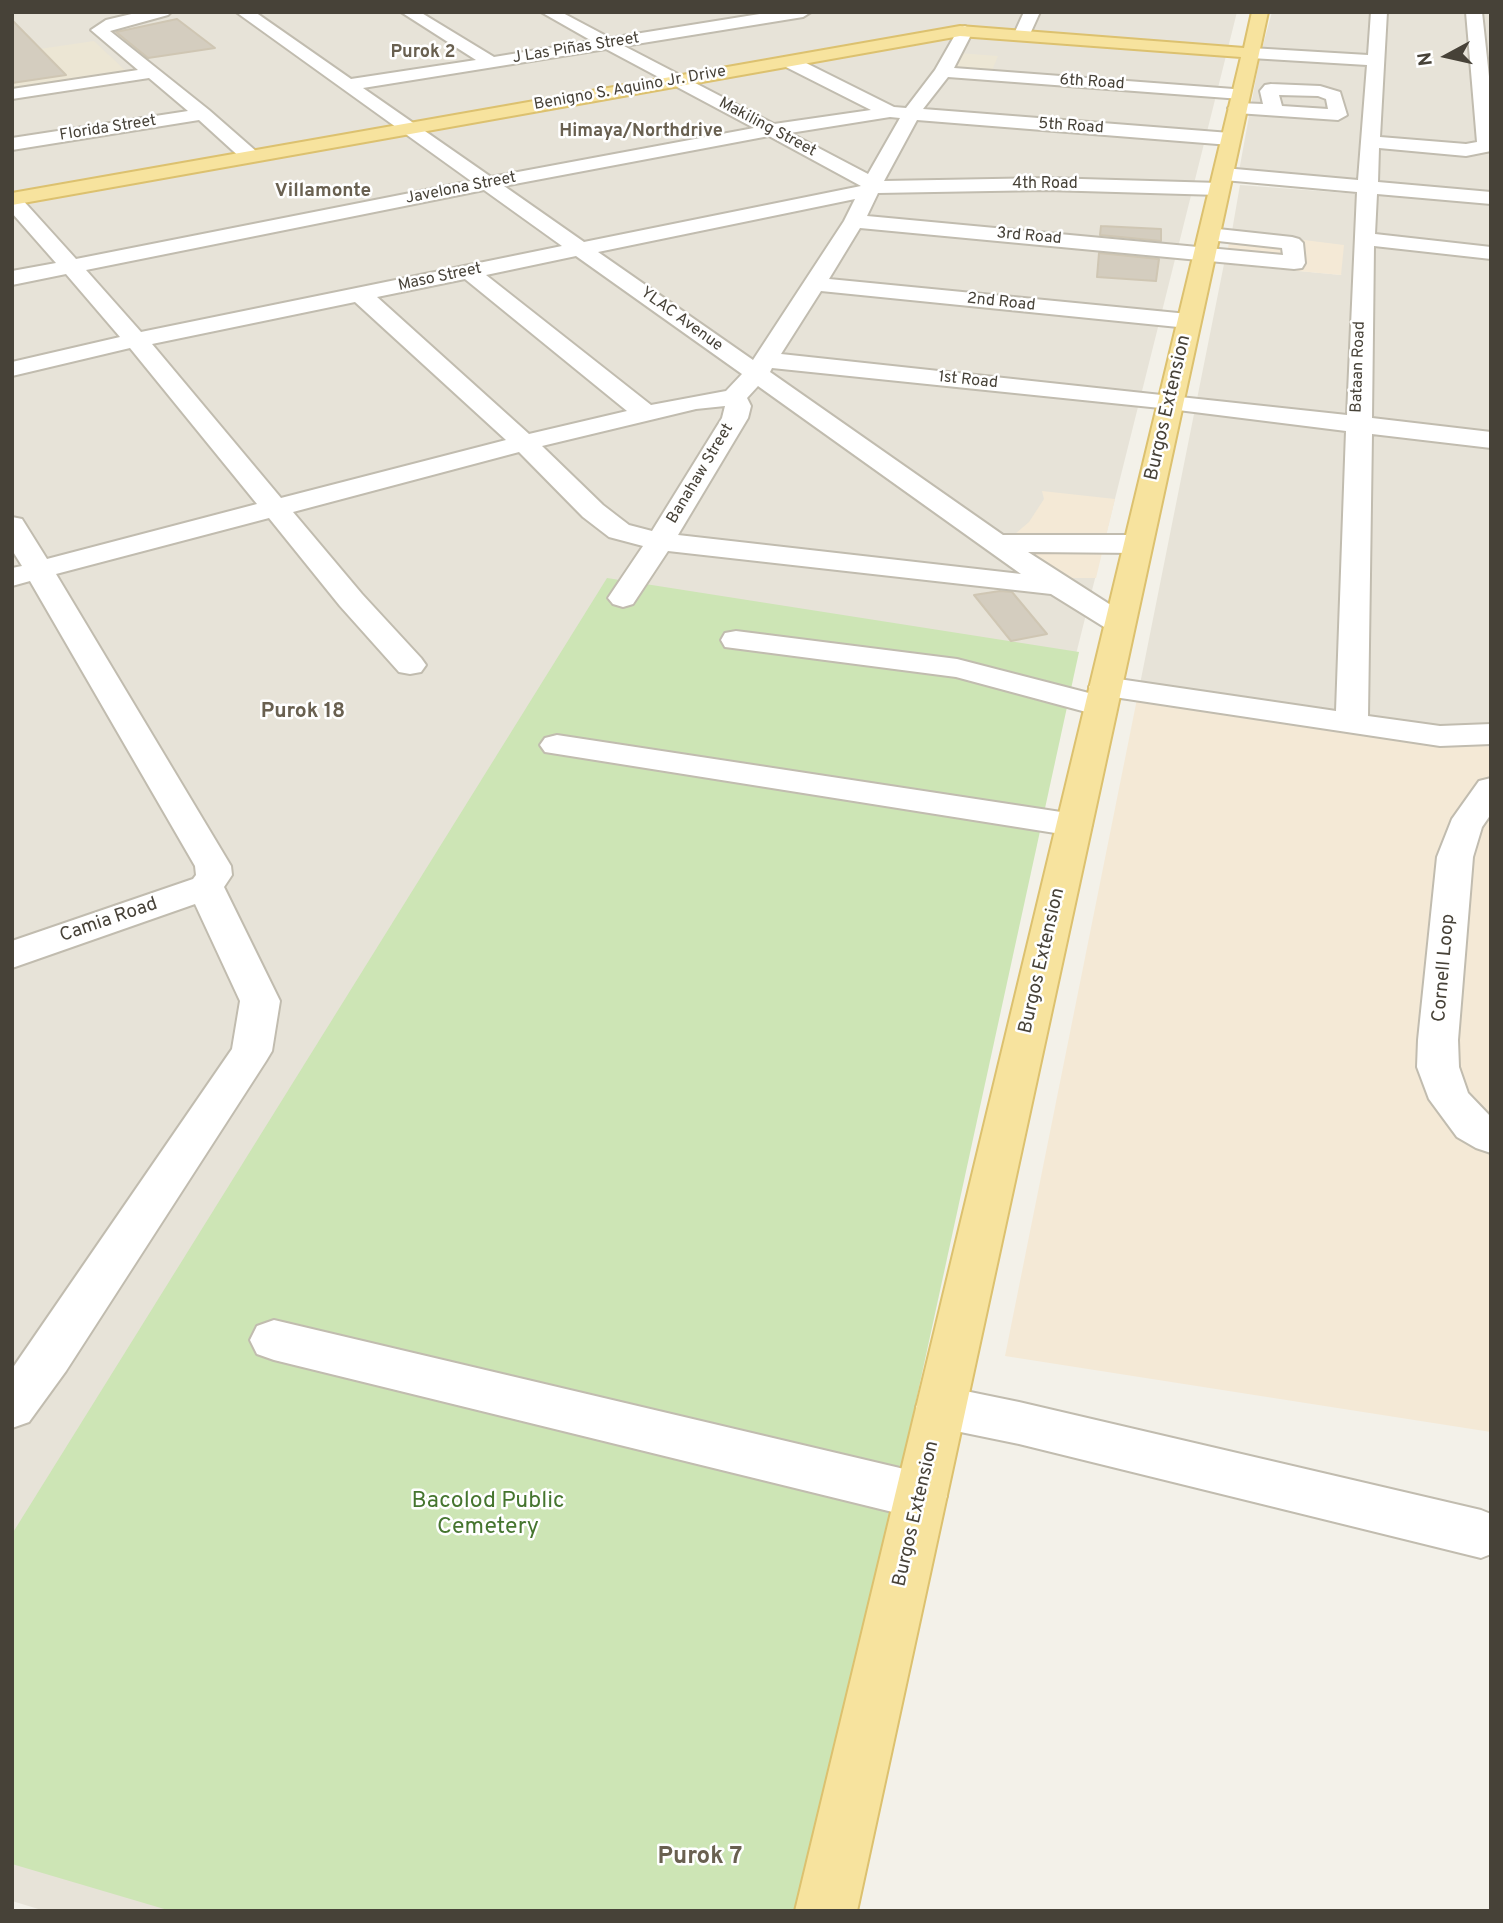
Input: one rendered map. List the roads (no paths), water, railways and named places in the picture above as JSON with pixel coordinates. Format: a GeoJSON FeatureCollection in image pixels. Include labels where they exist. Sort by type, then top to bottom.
{"type":"FeatureCollection","features":[{"type":"Feature","properties":{"kind":"main road","name":"Burgos Extension"},"geometry":{"type":"LineString","coordinates":[[827,1911],[1206,243],[1238,136],[1260,12]]}},
{"type":"Feature","properties":{"kind":"main road","name":"Benigno S. Aquino Jr. Drive"},"geometry":{"type":"LineString","coordinates":[[12,199],[965,31],[1251,53]]}},
{"type":"Feature","properties":{"kind":"street"},"geometry":{"type":"LineString","coordinates":[[163,12],[112,23],[99,30],[203,114],[250,156]]}},
{"type":"Feature","properties":{"kind":"street","name":"YLAC Avenue"},"geometry":{"type":"LineString","coordinates":[[244,12],[582,249],[761,367],[1059,587],[1120,624]]}},
{"type":"Feature","properties":{"kind":"street"},"geometry":{"type":"LineString","coordinates":[[409,12],[492,63]]}},
{"type":"Feature","properties":{"kind":"street","name":"J Las Piñas Street"},"geometry":{"type":"LineString","coordinates":[[348,85],[803,12]]}},
{"type":"Feature","properties":{"kind":"street"},"geometry":{"type":"LineString","coordinates":[[1022,34],[1032,12]]}},
{"type":"Feature","properties":{"kind":"street","name":"Bataan Road"},"geometry":{"type":"LineString","coordinates":[[1352,723],[1357,424],[1364,239],[1379,12]]}},
{"type":"Feature","properties":{"kind":"street"},"geometry":{"type":"LineString","coordinates":[[1369,142],[1466,150],[1487,146],[1474,12]]}},
{"type":"Feature","properties":{"kind":"street"},"geometry":{"type":"LineString","coordinates":[[554,15],[587,14]]}},
{"type":"Feature","properties":{"kind":"street","name":"Makiling Street"},"geometry":{"type":"LineString","coordinates":[[554,15],[773,130],[871,187]]}},
{"type":"Feature","properties":{"kind":"street","name":"Banahaw Street"},"geometry":{"type":"LineString","coordinates":[[965,31],[943,72],[911,115],[854,221],[815,284],[761,367],[734,397],[738,406],[735,418],[660,542],[1059,587]]}},
{"type":"Feature","properties":{"kind":"street"},"geometry":{"type":"LineString","coordinates":[[1251,53],[1376,61]]}},
{"type":"Feature","properties":{"kind":"street"},"geometry":{"type":"LineString","coordinates":[[790,62],[890,112]]}},
{"type":"Feature","properties":{"kind":"street","name":"6th Road"},"geometry":{"type":"LineString","coordinates":[[943,72],[1238,136]]}},
{"type":"Feature","properties":{"kind":"street"},"geometry":{"type":"LineString","coordinates":[[12,94],[151,73]]}},
{"type":"Feature","properties":{"kind":"street","name":"Javelona Street"},"geometry":{"type":"LineString","coordinates":[[12,278],[773,130],[890,112],[911,115]]}},
{"type":"Feature","properties":{"kind":"street","name":"Florida Street"},"geometry":{"type":"LineString","coordinates":[[12,144],[203,114]]}},
{"type":"Feature","properties":{"kind":"street","name":"5th Road"},"geometry":{"type":"LineString","coordinates":[[911,115],[1238,136]]}},
{"type":"Feature","properties":{"kind":"street","name":"4th Road"},"geometry":{"type":"LineString","coordinates":[[871,187],[1047,184],[1238,136],[1367,186],[1491,198]]}},
{"type":"Feature","properties":{"kind":"street","name":"Maso Street"},"geometry":{"type":"LineString","coordinates":[[12,369],[136,340],[871,187]]}},
{"type":"Feature","properties":{"kind":"street"},"geometry":{"type":"LineString","coordinates":[[12,199],[136,340],[351,600],[410,665]]}},
{"type":"Feature","properties":{"kind":"street","name":"3rd Road"},"geometry":{"type":"LineString","coordinates":[[854,221],[1206,243]]}},
{"type":"Feature","properties":{"kind":"street"},"geometry":{"type":"LineString","coordinates":[[1364,239],[1491,253]]}},
{"type":"Feature","properties":{"kind":"street"},"geometry":{"type":"LineString","coordinates":[[469,272],[646,414]]}},
{"type":"Feature","properties":{"kind":"street","name":"2nd Road"},"geometry":{"type":"LineString","coordinates":[[815,284],[1188,321]]}},
{"type":"Feature","properties":{"kind":"street"},"geometry":{"type":"LineString","coordinates":[[361,295],[524,443],[574,493],[619,531],[660,542],[623,598]]}},
{"type":"Feature","properties":{"kind":"street","name":"1st Road"},"geometry":{"type":"LineString","coordinates":[[761,367],[1170,402],[1491,440]]}},
{"type":"Feature","properties":{"kind":"street"},"geometry":{"type":"LineString","coordinates":[[26,574],[524,443],[715,398],[734,397]]}},
{"type":"Feature","properties":{"kind":"street"},"geometry":{"type":"LineString","coordinates":[[12,525],[26,574],[212,866],[214,875],[206,887],[260,1001],[252,1051],[57,1346],[12,1408]]}},
{"type":"Feature","properties":{"kind":"street"},"geometry":{"type":"LineString","coordinates":[[998,543],[1138,544]]}},
{"type":"Feature","properties":{"kind":"street"},"geometry":{"type":"LineString","coordinates":[[736,640],[957,668],[1103,696],[1352,723],[1440,736],[1491,734]]}},
{"type":"Feature","properties":{"kind":"street"},"geometry":{"type":"LineString","coordinates":[[557,745],[1074,825]]}},
{"type":"Feature","properties":{"kind":"street","name":"Cornell Loop"},"geometry":{"type":"LineString","coordinates":[[1491,788],[1464,827],[1455,857],[1438,1040],[1438,1067],[1450,1099],[1472,1126],[1491,1136]]}},
{"type":"Feature","properties":{"kind":"street","name":"Camia Road"},"geometry":{"type":"LineString","coordinates":[[12,955],[206,887]]}},
{"type":"Feature","properties":{"kind":"street"},"geometry":{"type":"LineString","coordinates":[[274,1340],[921,1496]]}},
{"type":"Feature","properties":{"kind":"street"},"geometry":{"type":"LineString","coordinates":[[942,1407],[1032,1426],[1481,1534]]}},
{"type":"Feature","properties":{"kind":"district","name":"Purok 2"},"geometry":{"type":"Point","coordinates":[423,53]}},
{"type":"Feature","properties":{"kind":"district","name":"Himaya/Northdrive"},"geometry":{"type":"Point","coordinates":[641,132]}},
{"type":"Feature","properties":{"kind":"district","name":"Villamonte"},"geometry":{"type":"Point","coordinates":[323,192]}},
{"type":"Feature","properties":{"kind":"district","name":"Purok 18"},"geometry":{"type":"Point","coordinates":[303,713]}},
{"type":"Feature","properties":{"kind":"district","name":"Purok 7"},"geometry":{"type":"Point","coordinates":[700,1858]}},
{"type":"Feature","properties":{"kind":"park label","name":"Bacolod Public Cemetery"},"geometry":{"type":"Point","coordinates":[488,1515]}}]}
